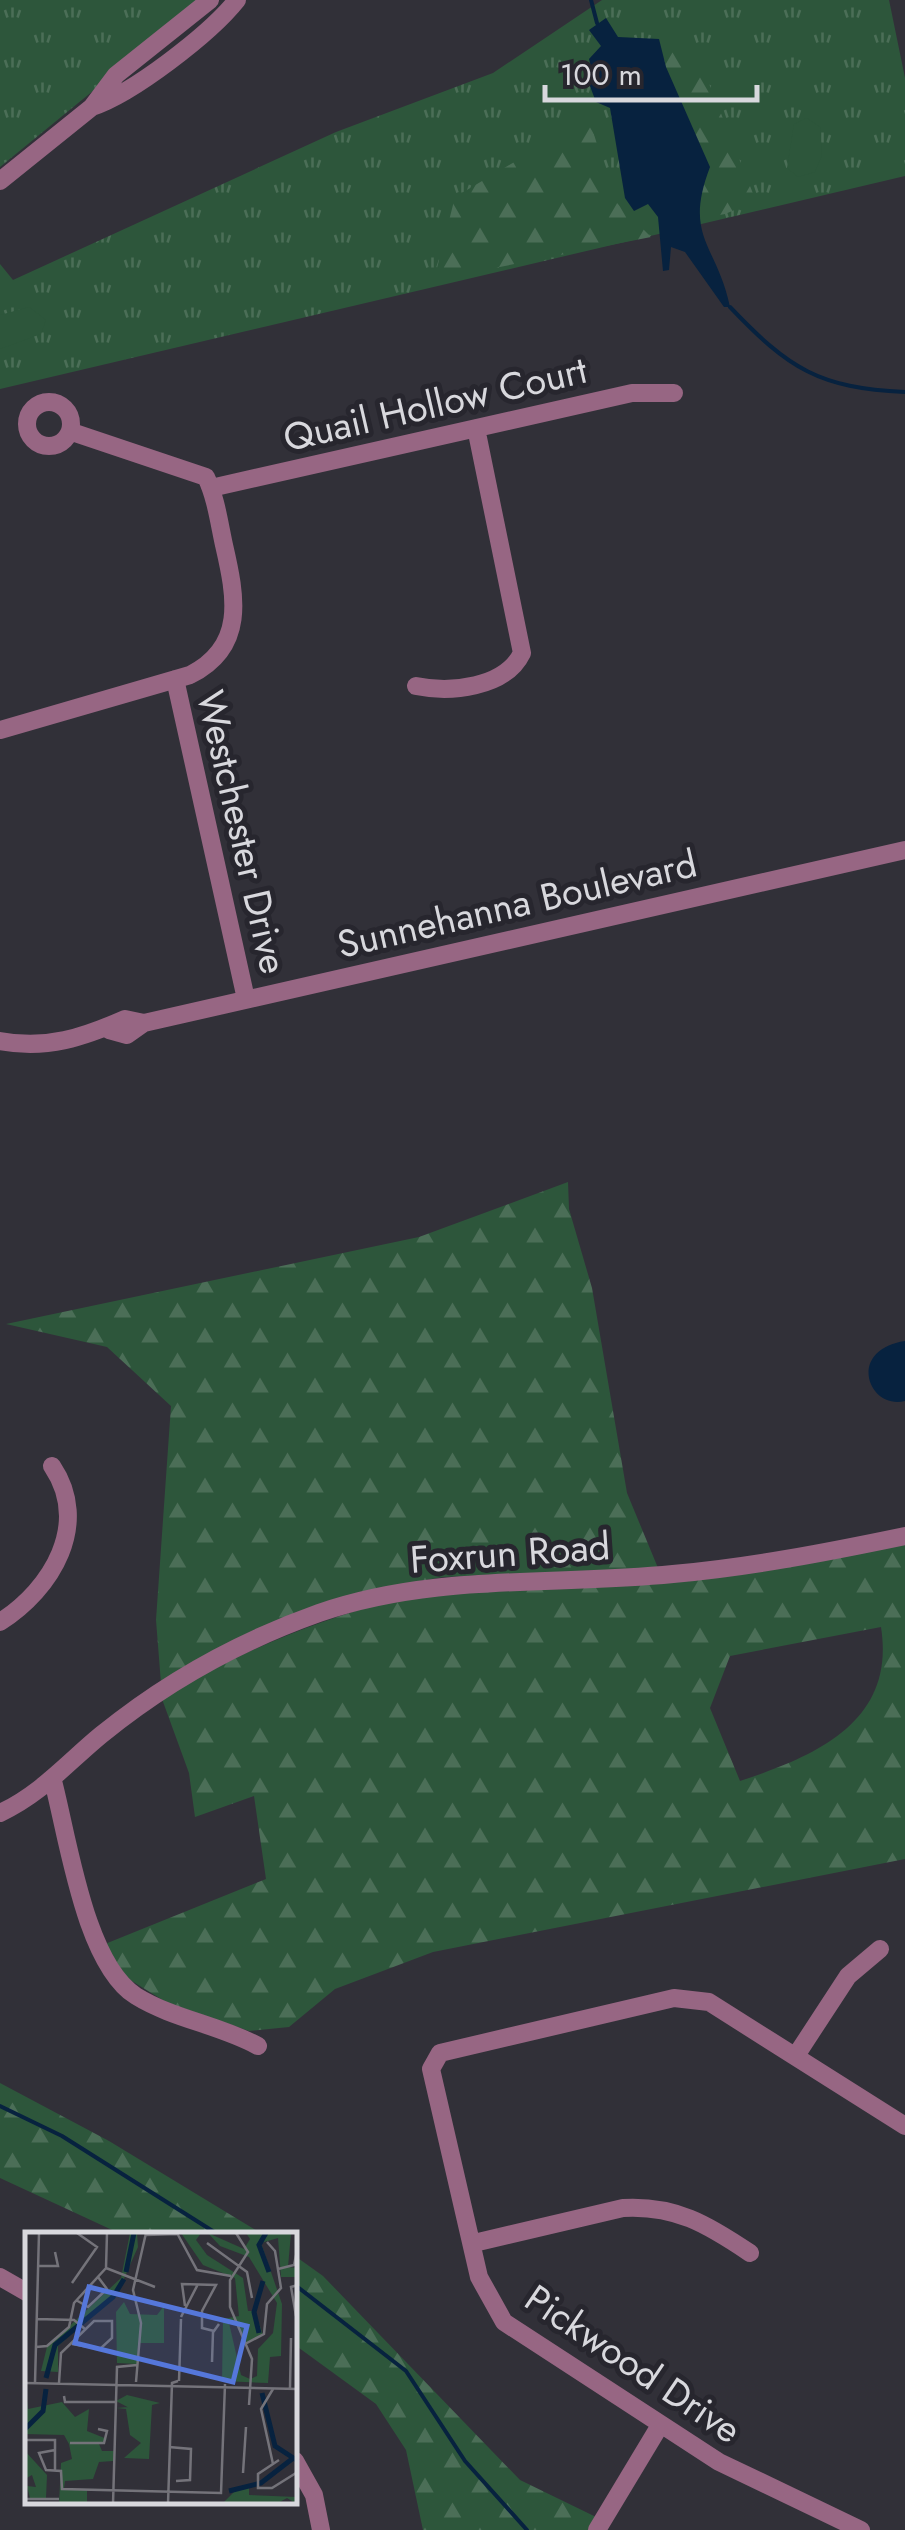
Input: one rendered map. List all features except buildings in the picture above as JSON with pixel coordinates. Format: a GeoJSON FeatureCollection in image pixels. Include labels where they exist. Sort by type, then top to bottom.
{"type":"FeatureCollection","features":[{"type":"Feature","properties":{"kind":"street"},"geometry":{"type":"LineString","coordinates":[[92,108],[116,74],[210,0]]}},
{"type":"Feature","properties":{"kind":"street"},"geometry":{"type":"LineString","coordinates":[[0,180],[92,108],[132,90],[224,17],[237,0]]}},
{"type":"Feature","properties":{"kind":"street","name":"Quail Hollow Court"},"geometry":{"type":"LineString","coordinates":[[211,488],[632,393],[674,393]]}},
{"type":"Feature","properties":{"kind":"street"},"geometry":{"type":"LineString","coordinates":[[416,686],[451,689],[500,677],[516,664],[522,653],[476,428]]}},
{"type":"Feature","properties":{"kind":"street"},"geometry":{"type":"LineString","coordinates":[[0,730],[174,679],[214,659],[236,617],[236,598],[206,476],[72,432]]}},
{"type":"Feature","properties":{"kind":"street","name":"Westchester Drive"},"geometry":{"type":"LineString","coordinates":[[174,679],[246,999]]}},
{"type":"Feature","properties":{"kind":"street","name":"Sunnehanna Boulevard"},"geometry":{"type":"LineString","coordinates":[[0,1041],[49,1044],[109,1030],[127,1036],[144,1023],[905,850]]}},
{"type":"Feature","properties":{"kind":"street"},"geometry":{"type":"LineString","coordinates":[[0,1622],[34,1597],[62,1553],[65,1496],[52,1466]]}},
{"type":"Feature","properties":{"kind":"street","name":"Foxrun Road"},"geometry":{"type":"LineString","coordinates":[[0,1813],[53,1782],[100,1736],[199,1667],[252,1640],[349,1604],[443,1584],[674,1574],[905,1536]]}},
{"type":"Feature","properties":{"kind":"street"},"geometry":{"type":"LineString","coordinates":[[53,1782],[96,1942],[108,1968],[134,1995],[258,2046]]}},
{"type":"Feature","properties":{"kind":"street"},"geometry":{"type":"LineString","coordinates":[[880,1949],[848,1976],[797,2054],[905,2126]]}},
{"type":"Feature","properties":{"kind":"street","name":"Pickwood Drive"},"geometry":{"type":"LineString","coordinates":[[797,2054],[709,2002],[674,1998],[440,2053],[431,2068],[480,2277],[504,2322],[659,2427],[750,2478],[861,2530]]}},
{"type":"Feature","properties":{"kind":"street"},"geometry":{"type":"LineString","coordinates":[[474,2243],[623,2208],[648,2206],[688,2215],[750,2253]]}},
{"type":"Feature","properties":{"kind":"street"},"geometry":{"type":"LineString","coordinates":[[0,2277],[25,2291]]}},
{"type":"Feature","properties":{"kind":"street"},"geometry":{"type":"LineString","coordinates":[[598,2530],[659,2427]]}},
{"type":"Feature","properties":{"kind":"street"},"geometry":{"type":"LineString","coordinates":[[298,2467],[314,2495],[321,2530]]}},
{"type":"Feature","properties":{"kind":"green space"},"geometry":{"type":"Polygon","coordinates":[[[0,0],[204,0],[0,167],[0,0]]]}},
{"type":"Feature","properties":{"kind":"green space"},"geometry":{"type":"Polygon","coordinates":[[[602,0],[889,0],[905,78],[905,176],[0,389],[0,264],[13,280],[336,132],[493,73],[602,0]]]}},
{"type":"Feature","properties":{"kind":"green space"},"geometry":{"type":"Polygon","coordinates":[[[669,33],[685,35],[702,66],[756,201],[725,214],[698,219],[700,193],[710,167],[666,67],[659,39],[669,33]]]}},
{"type":"Feature","properties":{"kind":"green space"},"geometry":{"type":"Polygon","coordinates":[[[589,118],[614,200],[651,237],[434,280],[455,197],[589,118]]]}},
{"type":"Feature","properties":{"kind":"green space"},"geometry":{"type":"Polygon","coordinates":[[[807,118],[820,127],[822,155],[815,172],[798,177],[787,168],[794,124],[807,118]]]}},
{"type":"Feature","properties":{"kind":"green space"},"geometry":{"type":"Polygon","coordinates":[[[29,307],[46,320],[41,334],[0,349],[0,315],[29,307]]]}},
{"type":"Feature","properties":{"kind":"green space"},"geometry":{"type":"Polygon","coordinates":[[[568,1182],[569,1209],[592,1288],[627,1493],[658,1568],[443,1577],[391,1586],[161,1683],[156,1620],[171,1406],[107,1347],[6,1324],[419,1237],[568,1182]]]}},
{"type":"Feature","properties":{"kind":"green space"},"geometry":{"type":"Polygon","coordinates":[[[905,1543],[905,1859],[433,1952],[335,1989],[289,2027],[249,2031],[166,2002],[127,1978],[105,1944],[266,1879],[254,1796],[195,1817],[189,1773],[162,1699],[217,1667],[274,1641],[393,1600],[905,1543]],[[881,1627],[730,1656],[710,1708],[740,1781],[796,1760],[845,1730],[863,1711],[876,1688],[882,1660],[881,1627]]]}},
{"type":"Feature","properties":{"kind":"green space"},"geometry":{"type":"Polygon","coordinates":[[[0,2083],[109,2141],[259,2232],[117,2232],[0,2178],[0,2083]]]}},
{"type":"Feature","properties":{"kind":"green space"},"geometry":{"type":"Polygon","coordinates":[[[298,2258],[323,2276],[520,2480],[596,2517],[588,2530],[423,2530],[406,2450],[376,2404],[298,2347],[298,2258]]]}},
{"type":"Feature","properties":{"kind":"water"},"geometry":{"type":"Polygon","coordinates":[[[606,18],[618,37],[659,39],[666,67],[710,167],[700,210],[701,226],[730,307],[724,307],[685,252],[671,247],[669,270],[663,271],[658,217],[648,204],[634,211],[625,198],[610,108],[596,102],[585,73],[591,67],[589,59],[601,46],[589,30],[606,18]]]}},
{"type":"Feature","properties":{"kind":"water"},"geometry":{"type":"Polygon","coordinates":[[[905,1341],[905,1401],[892,1401],[873,1388],[869,1366],[875,1355],[905,1341]]]}},
{"type":"Feature","properties":{"kind":"waterway"},"geometry":{"type":"LineString","coordinates":[[591,0],[597,23]]}},
{"type":"Feature","properties":{"kind":"waterway"},"geometry":{"type":"LineString","coordinates":[[730,307],[770,346],[807,371],[850,386],[905,392]]}},
{"type":"Feature","properties":{"kind":"waterway"},"geometry":{"type":"LineString","coordinates":[[0,2106],[62,2136],[214,2232]]}},
{"type":"Feature","properties":{"kind":"waterway"},"geometry":{"type":"LineString","coordinates":[[298,2287],[406,2371],[465,2461],[527,2530]]}}]}
